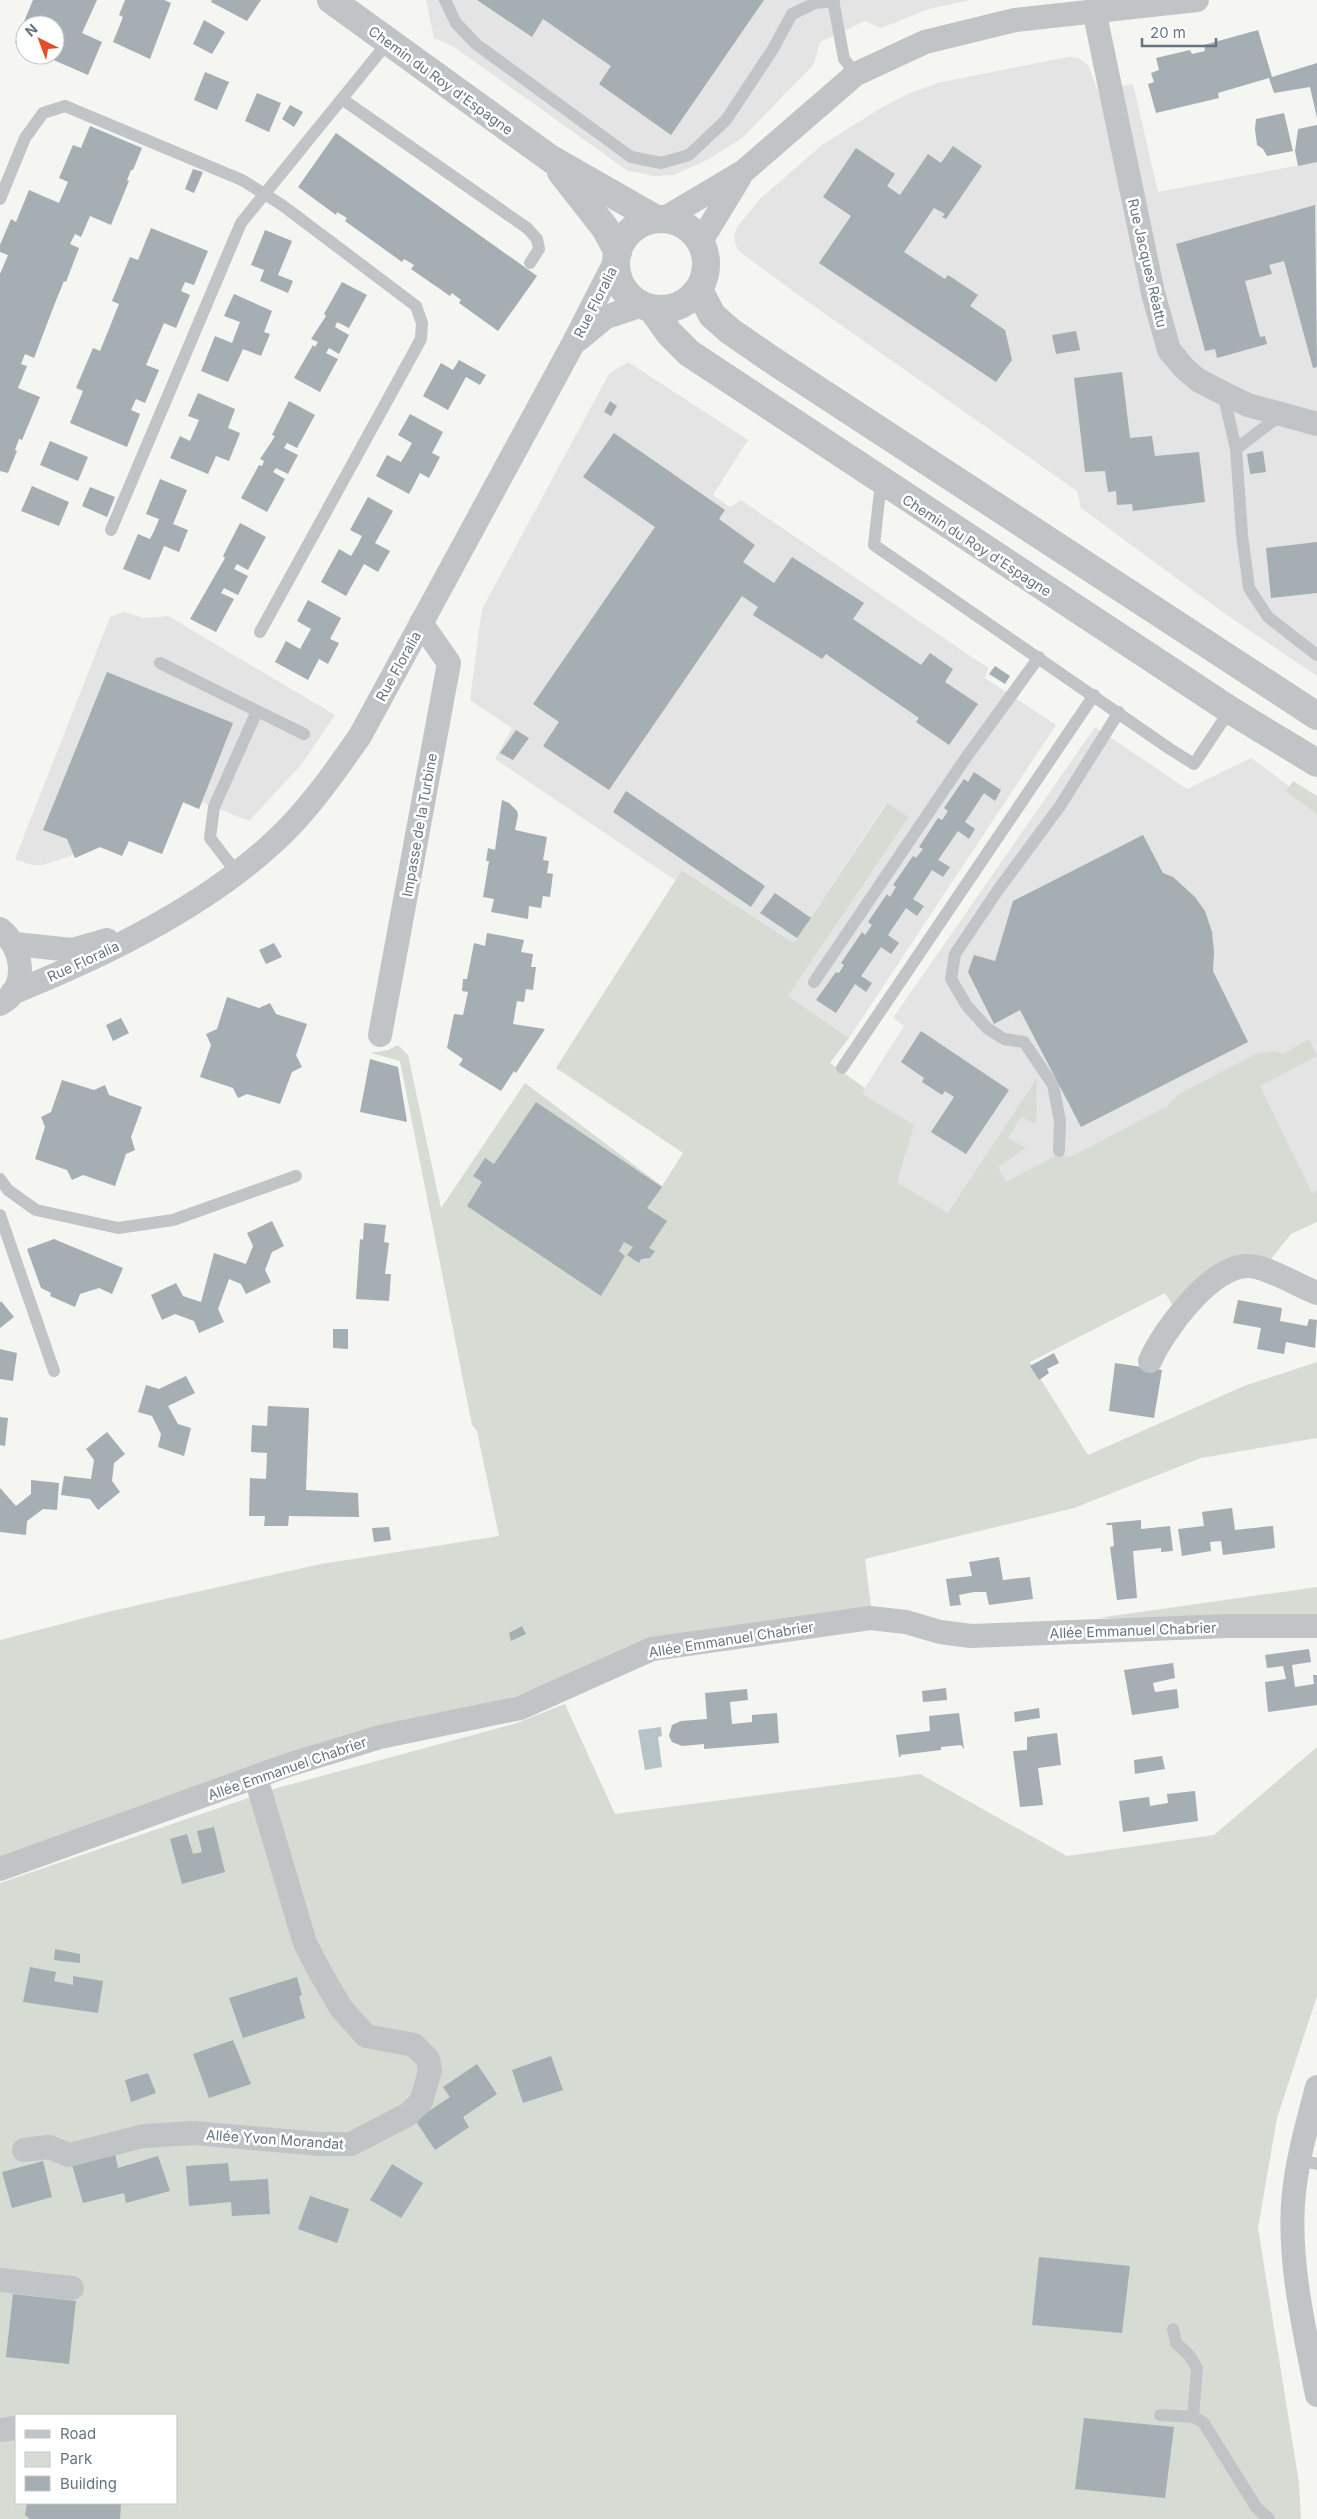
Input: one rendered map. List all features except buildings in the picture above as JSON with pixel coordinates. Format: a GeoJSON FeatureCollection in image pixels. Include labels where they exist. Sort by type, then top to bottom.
{"type":"FeatureCollection","features":[{"type":"Feature","properties":{"kind":"street","name":"Chemin du Roy d'Espagne"},"geometry":{"type":"LineString","coordinates":[[330,0],[551,159],[660,218]]}},
{"type":"Feature","properties":{"kind":"street"},"geometry":{"type":"LineString","coordinates":[[660,218],[679,222],[692,230],[701,241],[706,253],[707,266],[705,278],[699,290],[679,306],[666,309],[647,307],[631,298],[622,287],[617,274],[617,256],[623,240],[643,222],[660,218],[744,171],[856,74],[925,42],[1015,20],[1197,0]]}},
{"type":"Feature","properties":{"kind":"street","name":"Rue Jacques Réattu"},"geometry":{"type":"LineString","coordinates":[[1094,10],[1159,320],[1169,350],[1184,368],[1198,380],[1223,393],[1248,405],[1317,424]]}},
{"type":"Feature","properties":{"kind":"street","name":"Chemin du Roy d'Espagne"},"geometry":{"type":"LineString","coordinates":[[551,159],[605,228],[617,256]]}},
{"type":"Feature","properties":{"kind":"street"},"geometry":{"type":"LineString","coordinates":[[701,241],[720,206],[744,171]]}},
{"type":"Feature","properties":{"kind":"street","name":"Rue Floralia"},"geometry":{"type":"LineString","coordinates":[[6,998],[77,967],[152,927],[238,873],[275,841],[320,793],[360,736],[573,344],[617,256]]}},
{"type":"Feature","properties":{"kind":"street"},"geometry":{"type":"LineString","coordinates":[[699,290],[712,315],[737,336],[1317,716]]}},
{"type":"Feature","properties":{"kind":"street","name":"Chemin du Roy d'Espagne"},"geometry":{"type":"LineString","coordinates":[[647,307],[689,353],[881,482],[1230,710],[1317,763]]}},
{"type":"Feature","properties":{"kind":"street","name":"Rue Floralia"},"geometry":{"type":"LineString","coordinates":[[573,344],[606,317],[647,307]]}},
{"type":"Feature","properties":{"kind":"street","name":"Impasse de la Turbine"},"geometry":{"type":"LineString","coordinates":[[380,1035],[449,663],[421,623]]}},
{"type":"Feature","properties":{"kind":"street","name":"Rue Floralia"},"geometry":{"type":"LineString","coordinates":[[7,937],[72,950],[152,927]]}},
{"type":"Feature","properties":{"kind":"street"},"geometry":{"type":"LineString","coordinates":[[6,998],[20,977],[20,960],[7,937]]}},
{"type":"Feature","properties":{"kind":"street"},"geometry":{"type":"LineString","coordinates":[[1150,1361],[1158,1344],[1198,1294],[1232,1269],[1250,1266],[1317,1293]]}},
{"type":"Feature","properties":{"kind":"street","name":"Allée Emmanuel Chabrier"},"geometry":{"type":"LineString","coordinates":[[0,1869],[288,1765],[380,1737],[520,1708],[652,1649],[870,1618],[906,1622],[940,1632],[972,1636],[1227,1626],[1317,1626]]}},
{"type":"Feature","properties":{"kind":"street","name":"Allée Yvon Morandat"},"geometry":{"type":"LineString","coordinates":[[24,2150],[48,2147],[69,2155],[143,2136],[195,2133],[320,2144],[351,2144],[407,2115],[421,2102],[430,2071],[428,2059],[414,2045],[366,2036],[341,2008],[305,1943],[256,1778]]}},
{"type":"Feature","properties":{"kind":"street"},"geometry":{"type":"LineString","coordinates":[[1317,2087],[1308,2162],[1293,2204],[1294,2262],[1317,2395]]}},
{"type":"Feature","properties":{"kind":"street"},"geometry":{"type":"LineString","coordinates":[[0,2280],[72,2288]]}},
{"type":"Feature","properties":{"kind":"street"},"geometry":{"type":"LineString","coordinates":[[0,2430],[15,2428]]}},
{"type":"Feature","properties":{"kind":"lane"},"geometry":{"type":"LineString","coordinates":[[445,0],[456,24],[476,44],[631,157],[661,163],[689,155],[726,120],[773,49],[792,14],[815,3],[834,0],[844,59],[856,74]]}},
{"type":"Feature","properties":{"kind":"lane"},"geometry":{"type":"LineString","coordinates":[[111,530],[241,223],[388,42]]}},
{"type":"Feature","properties":{"kind":"lane"},"geometry":{"type":"LineString","coordinates":[[342,99],[527,228],[537,239],[539,249],[530,263]]}},
{"type":"Feature","properties":{"kind":"lane"},"geometry":{"type":"LineString","coordinates":[[0,199],[25,138],[43,113],[66,106],[242,180],[265,194],[416,306],[422,323],[421,339],[260,632]]}},
{"type":"Feature","properties":{"kind":"lane"},"geometry":{"type":"LineString","coordinates":[[1223,393],[1236,450],[1242,535],[1249,588],[1268,618],[1317,655]]}},
{"type":"Feature","properties":{"kind":"lane"},"geometry":{"type":"LineString","coordinates":[[1236,450],[1282,414]]}},
{"type":"Feature","properties":{"kind":"lane"},"geometry":{"type":"LineString","coordinates":[[881,482],[874,545],[1119,712],[1170,749],[1194,764],[1230,710]]}},
{"type":"Feature","properties":{"kind":"lane"},"geometry":{"type":"LineString","coordinates":[[814,982],[965,759],[1039,658]]}},
{"type":"Feature","properties":{"kind":"lane"},"geometry":{"type":"LineString","coordinates":[[160,663],[304,734]]}},
{"type":"Feature","properties":{"kind":"lane"},"geometry":{"type":"LineString","coordinates":[[842,1068],[1094,695]]}},
{"type":"Feature","properties":{"kind":"lane"},"geometry":{"type":"LineString","coordinates":[[238,873],[210,838],[214,807],[257,710]]}},
{"type":"Feature","properties":{"kind":"lane"},"geometry":{"type":"LineString","coordinates":[[1059,1151],[1060,1121],[1053,1085],[1024,1042],[1004,1039],[987,1028],[967,1006],[951,979],[955,954],[998,890],[1060,806],[1119,712]]}},
{"type":"Feature","properties":{"kind":"lane"},"geometry":{"type":"LineString","coordinates":[[0,1179],[8,1190],[36,1210],[118,1228],[173,1220],[296,1176]]}},
{"type":"Feature","properties":{"kind":"lane"},"geometry":{"type":"LineString","coordinates":[[0,1215],[54,1371]]}},
{"type":"Feature","properties":{"kind":"lane"},"geometry":{"type":"LineString","coordinates":[[1173,2329],[1176,2343],[1189,2355],[1197,2368],[1193,2417]]}},
{"type":"Feature","properties":{"kind":"lane"},"geometry":{"type":"LineString","coordinates":[[1160,2415],[1193,2417],[1203,2422],[1256,2507],[1269,2519]]}},
{"type":"Feature","properties":{"kind":"shaded area"},"geometry":{"type":"Polygon","coordinates":[[[426,0],[970,0],[929,9],[881,28],[865,21],[820,42],[814,64],[742,138],[707,160],[674,175],[655,176],[628,171],[454,47],[434,38],[426,0]]]}},
{"type":"Feature","properties":{"kind":"shaded area"},"geometry":{"type":"Polygon","coordinates":[[[1068,57],[1078,58],[1088,65],[1098,91],[1133,84],[1158,192],[1317,162],[1317,676],[1221,611],[1081,508],[1077,491],[797,294],[739,251],[736,246],[734,235],[738,226],[761,198],[822,145],[881,108],[908,94],[937,83],[1068,57]]]}},
{"type":"Feature","properties":{"kind":"shaded area"},"geometry":{"type":"Polygon","coordinates":[[[628,362],[748,440],[713,495],[730,507],[741,500],[988,668],[985,678],[1056,725],[849,1038],[788,996],[909,817],[886,803],[794,943],[683,870],[675,880],[495,759],[512,728],[470,700],[482,609],[609,374],[628,362]]]}},
{"type":"Feature","properties":{"kind":"shaded area"},"geometry":{"type":"Polygon","coordinates":[[[124,612],[144,618],[168,616],[335,715],[301,765],[249,821],[202,802],[199,809],[183,803],[162,854],[129,841],[122,856],[100,847],[75,858],[73,855],[43,865],[32,865],[15,859],[110,617],[124,612]]]}},
{"type":"Feature","properties":{"kind":"shaded area"},"geometry":{"type":"Polygon","coordinates":[[[1095,727],[1187,789],[1251,758],[1317,807],[1317,1191],[1312,1193],[1177,1095],[1167,1106],[1070,1157],[948,1213],[897,1182],[861,1094],[904,1026],[893,1018],[1095,727]]]}},
{"type":"Feature","properties":{"kind":"shaded area"},"geometry":{"type":"Polygon","coordinates":[[[661,1727],[662,1736],[658,1737],[662,1767],[645,1770],[638,1730],[661,1727]]]}},
{"type":"Feature","properties":{"kind":"green space"},"geometry":{"type":"Polygon","coordinates":[[[1293,781],[1317,796],[1317,814],[1286,791],[1293,781]]]}},
{"type":"Feature","properties":{"kind":"green space"},"geometry":{"type":"Polygon","coordinates":[[[887,803],[909,817],[788,996],[849,1038],[830,1063],[865,1088],[862,1094],[914,1125],[897,1182],[948,1213],[1037,1078],[1036,1124],[1021,1117],[1008,1138],[1026,1148],[998,1167],[1006,1182],[1057,1155],[1070,1157],[1167,1106],[1177,1095],[1258,1053],[1275,1051],[1283,1054],[1309,1039],[1317,1056],[1260,1086],[1312,1193],[1317,1190],[1317,1222],[1291,1234],[1271,1259],[1175,1309],[1165,1293],[1030,1362],[1088,1455],[1244,1386],[1317,1362],[1317,1438],[1201,1458],[1074,1508],[865,1559],[871,1607],[545,1687],[0,1858],[0,1640],[103,1613],[321,1564],[499,1536],[477,1431],[472,1425],[400,1061],[371,1053],[388,1050],[398,1045],[408,1055],[441,1208],[525,1083],[662,1186],[683,1153],[556,1068],[682,870],[794,943],[887,803]]]}},
{"type":"Feature","properties":{"kind":"green space"},"geometry":{"type":"Polygon","coordinates":[[[1317,1587],[1317,1617],[1098,1618],[1317,1587]]]}},
{"type":"Feature","properties":{"kind":"green space"},"geometry":{"type":"Polygon","coordinates":[[[565,1704],[615,1814],[920,1774],[1067,1856],[1214,1835],[1317,1747],[1317,1996],[1277,2118],[1258,2228],[1299,2483],[1301,2519],[0,2519],[0,1883],[277,1788],[514,1724],[565,1704]]]}}]}
